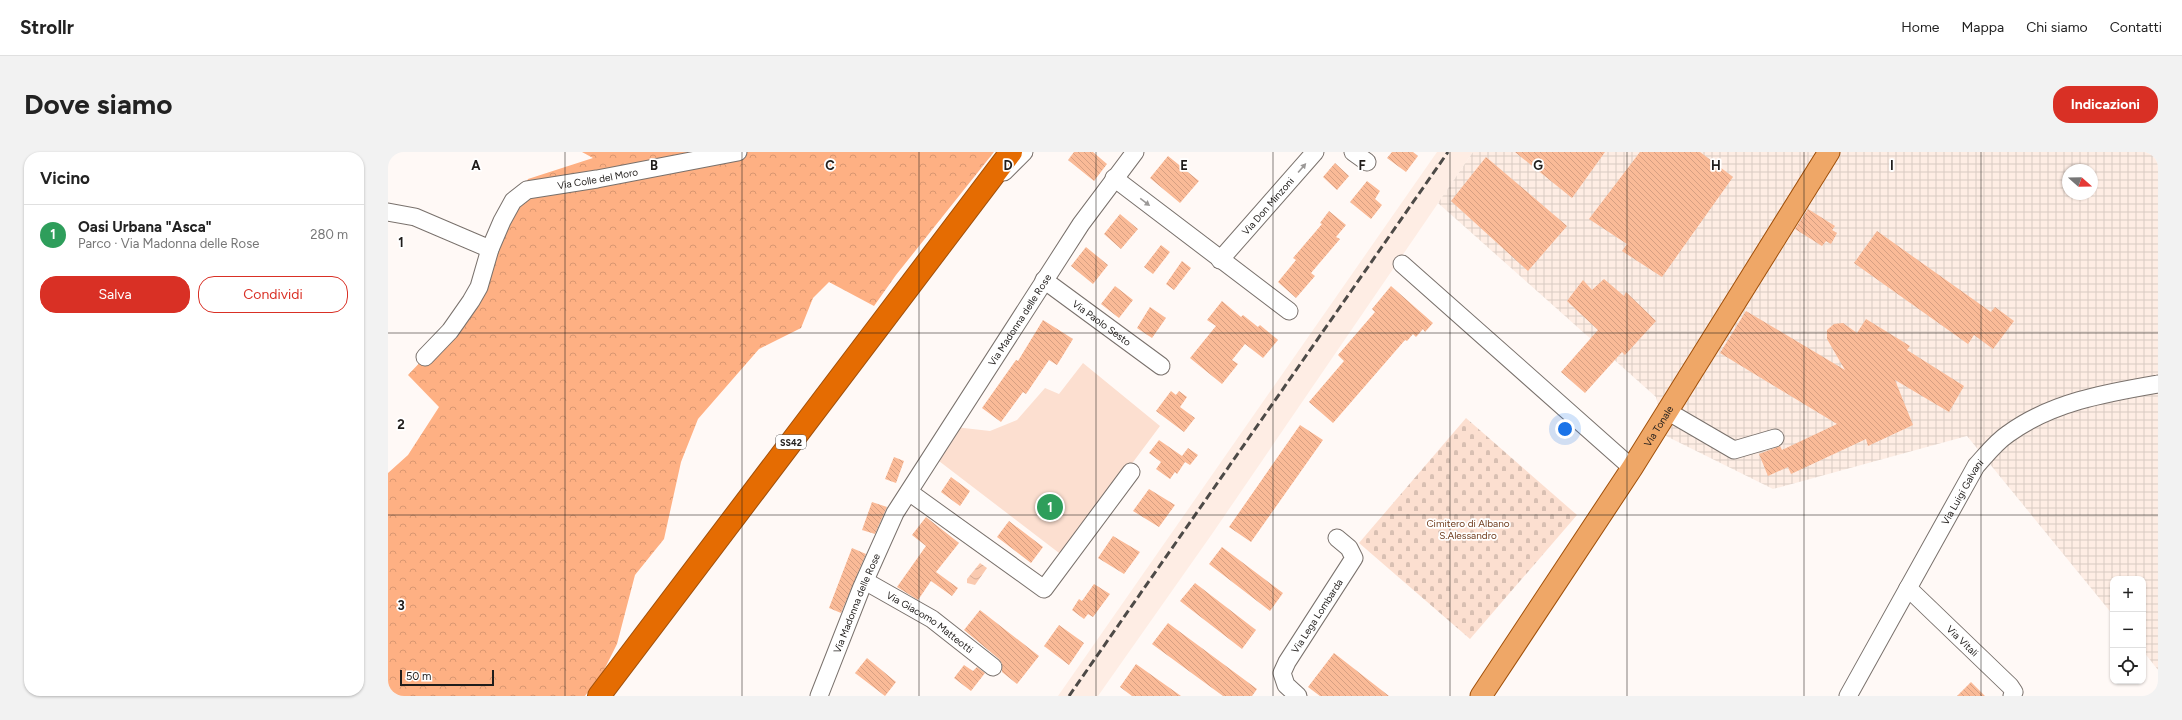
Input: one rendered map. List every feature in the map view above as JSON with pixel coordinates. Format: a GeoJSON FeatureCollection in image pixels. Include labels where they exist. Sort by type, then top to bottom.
{"type":"FeatureCollection","features":[{"type":"Feature","properties":{"kind":"highway","name":"SS42"},"geometry":{"type":"LineString","coordinates":[[599,696],[984,189],[1010,152]]}},
{"type":"Feature","properties":{"kind":"main road","name":"Via Tonale"},"geometry":{"type":"LineString","coordinates":[[1481,696],[1632,468],[1829,152]]}},
{"type":"Feature","properties":{"kind":"street","name":"Via Colle del Moro"},"geometry":{"type":"LineString","coordinates":[[425,357],[450,331],[471,301],[479,287],[490,249],[514,201],[527,190],[738,152]]}},
{"type":"Feature","properties":{"kind":"street"},"geometry":{"type":"LineString","coordinates":[[984,189],[1024,152]]}},
{"type":"Feature","properties":{"kind":"street","name":"Via Madonna delle Rose"},"geometry":{"type":"LineString","coordinates":[[819,696],[865,581],[895,513],[1044,280],[1114,178],[1135,152]]}},
{"type":"Feature","properties":{"kind":"street","name":"Via Don Minzoni"},"geometry":{"type":"LineString","coordinates":[[1220,260],[1316,152]]}},
{"type":"Feature","properties":{"kind":"street"},"geometry":{"type":"LineString","coordinates":[[1353,152],[1367,162]]}},
{"type":"Feature","properties":{"kind":"street"},"geometry":{"type":"LineString","coordinates":[[1114,178],[1289,311]]}},
{"type":"Feature","properties":{"kind":"street"},"geometry":{"type":"LineString","coordinates":[[388,212],[415,217],[490,249]]}},
{"type":"Feature","properties":{"kind":"street"},"geometry":{"type":"LineString","coordinates":[[1402,264],[1632,468]]}},
{"type":"Feature","properties":{"kind":"street","name":"Via Paolo Sesto"},"geometry":{"type":"LineString","coordinates":[[1044,280],[1161,366]]}},
{"type":"Feature","properties":{"kind":"street","name":"Via Luigi Galvani"},"geometry":{"type":"LineString","coordinates":[[1848,696],[1976,466],[2008,434],[2050,411],[2099,395],[2158,384]]}},
{"type":"Feature","properties":{"kind":"street"},"geometry":{"type":"LineString","coordinates":[[1668,410],[1734,450],[1775,438]]}},
{"type":"Feature","properties":{"kind":"street"},"geometry":{"type":"LineString","coordinates":[[908,492],[1044,589],[1131,472]]}},
{"type":"Feature","properties":{"kind":"street","name":"Via Lega Lombarda"},"geometry":{"type":"LineString","coordinates":[[1298,696],[1286,685],[1282,673],[1287,662],[1354,558],[1348,548],[1337,538]]}},
{"type":"Feature","properties":{"kind":"street","name":"Via Giacomo Matteotti"},"geometry":{"type":"LineString","coordinates":[[865,581],[932,619],[993,668]]}},
{"type":"Feature","properties":{"kind":"street","name":"Via Vitali"},"geometry":{"type":"LineString","coordinates":[[1908,588],[2010,686],[2014,692],[2012,696]]}},
{"type":"Feature","properties":{"kind":"shaded area"},"geometry":{"type":"Polygon","coordinates":[[[1437,152],[1473,152],[1212,534],[1098,696],[1058,696],[1437,152]]]}},
{"type":"Feature","properties":{"kind":"shaded area"},"geometry":{"type":"Polygon","coordinates":[[[1473,152],[2158,152],[2158,670],[2146,655],[2146,576],[2110,576],[2110,611],[1967,436],[1773,489],[1666,436],[1656,397],[1438,203],[1473,152]]]}},
{"type":"Feature","properties":{"kind":"green space"},"geometry":{"type":"Polygon","coordinates":[[[582,152],[994,152],[896,275],[874,306],[829,282],[813,298],[801,328],[759,349],[698,419],[681,462],[664,539],[635,575],[617,644],[603,672],[585,696],[388,696],[388,473],[408,455],[439,407],[408,375],[477,302],[493,247],[528,179],[593,158],[582,152]]]}},
{"type":"Feature","properties":{"kind":"green space"},"geometry":{"type":"Polygon","coordinates":[[[1083,363],[1160,426],[1063,556],[935,458],[955,427],[990,431],[1017,420],[1045,388],[1059,394],[1083,363]]]}},
{"type":"Feature","properties":{"kind":"green space","name":"Cimitero di Albano S.Alessandro"},"geometry":{"type":"Polygon","coordinates":[[[1466,418],[1577,515],[1470,639],[1359,543],[1466,418]]]}},
{"type":"Feature","properties":{"kind":"water"},"geometry":{"type":"Polygon","coordinates":[[[980,563],[987,568],[975,585],[967,583],[967,579],[980,563]]]}},
{"type":"Feature","properties":{"kind":"building"},"geometry":{"type":"Polygon","coordinates":[[[1074,152],[1093,152],[1107,164],[1094,181],[1068,160],[1074,152]]]}},
{"type":"Feature","properties":{"kind":"building"},"geometry":{"type":"Polygon","coordinates":[[[1392,152],[1413,152],[1418,156],[1406,172],[1387,158],[1392,152]]]}},
{"type":"Feature","properties":{"kind":"building"},"geometry":{"type":"Polygon","coordinates":[[[1515,152],[1605,152],[1572,198],[1515,152]]]}},
{"type":"Feature","properties":{"kind":"building"},"geometry":{"type":"Polygon","coordinates":[[[1640,152],[1700,152],[1733,177],[1662,277],[1622,251],[1627,244],[1589,219],[1640,152]]]}},
{"type":"Feature","properties":{"kind":"building"},"geometry":{"type":"Polygon","coordinates":[[[1168,156],[1199,181],[1180,203],[1150,178],[1168,156]]]}},
{"type":"Feature","properties":{"kind":"building"},"geometry":{"type":"Polygon","coordinates":[[[1486,157],[1567,226],[1528,271],[1451,201],[1486,157]]]}},
{"type":"Feature","properties":{"kind":"building"},"geometry":{"type":"Polygon","coordinates":[[[1335,163],[1349,176],[1337,190],[1323,177],[1335,163]]]}},
{"type":"Feature","properties":{"kind":"building"},"geometry":{"type":"Polygon","coordinates":[[[1367,181],[1380,191],[1375,199],[1382,205],[1371,219],[1350,202],[1367,181]]]}},
{"type":"Feature","properties":{"kind":"building"},"geometry":{"type":"Polygon","coordinates":[[[1808,209],[1835,226],[1832,230],[1837,233],[1831,244],[1826,241],[1822,246],[1795,229],[1808,209]]]}},
{"type":"Feature","properties":{"kind":"building"},"geometry":{"type":"Polygon","coordinates":[[[1329,211],[1346,225],[1336,237],[1340,239],[1311,273],[1315,276],[1296,298],[1278,282],[1296,260],[1293,258],[1322,224],[1320,223],[1329,211]]]}},
{"type":"Feature","properties":{"kind":"building"},"geometry":{"type":"Polygon","coordinates":[[[1120,214],[1138,229],[1121,249],[1104,234],[1120,214]]]}},
{"type":"Feature","properties":{"kind":"building"},"geometry":{"type":"Polygon","coordinates":[[[1877,231],[1991,312],[1995,307],[2014,321],[1993,349],[1974,335],[1968,344],[1854,263],[1877,231]]]}},
{"type":"Feature","properties":{"kind":"building"},"geometry":{"type":"Polygon","coordinates":[[[1161,245],[1170,252],[1153,274],[1144,267],[1161,245]]]}},
{"type":"Feature","properties":{"kind":"building"},"geometry":{"type":"Polygon","coordinates":[[[1086,247],[1108,265],[1093,284],[1071,266],[1086,247]]]}},
{"type":"Feature","properties":{"kind":"building"},"geometry":{"type":"Polygon","coordinates":[[[1182,261],[1191,268],[1174,290],[1166,284],[1182,261]]]}},
{"type":"Feature","properties":{"kind":"building"},"geometry":{"type":"Polygon","coordinates":[[[1604,279],[1624,296],[1626,292],[1656,321],[1625,355],[1622,352],[1585,393],[1561,372],[1598,330],[1567,301],[1583,280],[1592,290],[1604,279]]]}},
{"type":"Feature","properties":{"kind":"building"},"geometry":{"type":"Polygon","coordinates":[[[1115,286],[1133,300],[1119,318],[1101,304],[1115,286]]]}},
{"type":"Feature","properties":{"kind":"building"},"geometry":{"type":"Polygon","coordinates":[[[1391,286],[1433,323],[1425,332],[1423,329],[1416,337],[1413,334],[1407,341],[1405,340],[1333,423],[1309,402],[1344,361],[1338,355],[1375,312],[1372,309],[1391,286]]]}},
{"type":"Feature","properties":{"kind":"building"},"geometry":{"type":"Polygon","coordinates":[[[1222,301],[1241,317],[1243,315],[1258,327],[1260,325],[1278,340],[1263,358],[1245,344],[1232,360],[1238,364],[1222,384],[1190,358],[1216,326],[1207,320],[1222,301]]]}},
{"type":"Feature","properties":{"kind":"building"},"geometry":{"type":"Polygon","coordinates":[[[1150,307],[1166,318],[1152,338],[1137,328],[1150,307]]]}},
{"type":"Feature","properties":{"kind":"building"},"geometry":{"type":"Polygon","coordinates":[[[1746,311],[1845,370],[1827,339],[1827,330],[1834,324],[1843,323],[1857,333],[1866,319],[1910,346],[1907,350],[1964,386],[1949,412],[1895,380],[1913,425],[1868,446],[1866,439],[1791,474],[1788,467],[1768,476],[1759,454],[1780,446],[1782,450],[1837,424],[1720,353],[1746,311]]]}},
{"type":"Feature","properties":{"kind":"building"},"geometry":{"type":"Polygon","coordinates":[[[1043,320],[1073,339],[1057,365],[1049,360],[1026,394],[1023,392],[1001,422],[982,408],[1016,360],[1018,361],[1043,320]]]}},
{"type":"Feature","properties":{"kind":"building"},"geometry":{"type":"Polygon","coordinates":[[[1171,391],[1176,395],[1179,391],[1187,397],[1180,407],[1195,418],[1184,432],[1156,411],[1171,391]]]}},
{"type":"Feature","properties":{"kind":"building"},"geometry":{"type":"Polygon","coordinates":[[[1300,425],[1323,440],[1251,542],[1229,527],[1300,425]]]}},
{"type":"Feature","properties":{"kind":"building"},"geometry":{"type":"Polygon","coordinates":[[[1159,440],[1182,456],[1188,448],[1198,455],[1190,465],[1185,462],[1177,474],[1175,472],[1170,479],[1156,469],[1161,462],[1149,453],[1159,440]]]}},
{"type":"Feature","properties":{"kind":"building"},"geometry":{"type":"Polygon","coordinates":[[[894,457],[904,461],[896,483],[885,479],[894,457]]]}},
{"type":"Feature","properties":{"kind":"building"},"geometry":{"type":"Polygon","coordinates":[[[951,477],[970,491],[960,506],[941,492],[951,477]]]}},
{"type":"Feature","properties":{"kind":"building"},"geometry":{"type":"Polygon","coordinates":[[[1149,489],[1175,505],[1159,527],[1133,511],[1149,489]]]}},
{"type":"Feature","properties":{"kind":"building"},"geometry":{"type":"Polygon","coordinates":[[[872,502],[887,507],[875,534],[862,530],[872,502]]]}},
{"type":"Feature","properties":{"kind":"building"},"geometry":{"type":"Polygon","coordinates":[[[926,517],[959,543],[936,572],[958,588],[952,596],[931,581],[918,600],[897,587],[926,546],[912,535],[926,517]]]}},
{"type":"Feature","properties":{"kind":"building"},"geometry":{"type":"Polygon","coordinates":[[[1009,521],[1043,547],[1031,563],[997,537],[1009,521]]]}},
{"type":"Feature","properties":{"kind":"building"},"geometry":{"type":"Polygon","coordinates":[[[1113,536],[1140,552],[1124,574],[1098,558],[1113,536]]]}},
{"type":"Feature","properties":{"kind":"building"},"geometry":{"type":"Polygon","coordinates":[[[1222,547],[1283,593],[1270,611],[1209,564],[1222,547]]]}},
{"type":"Feature","properties":{"kind":"building"},"geometry":{"type":"Polygon","coordinates":[[[852,548],[866,554],[841,613],[829,608],[852,548]]]}},
{"type":"Feature","properties":{"kind":"building"},"geometry":{"type":"Polygon","coordinates":[[[1195,583],[1256,630],[1242,649],[1180,601],[1195,583]]]}},
{"type":"Feature","properties":{"kind":"building"},"geometry":{"type":"Polygon","coordinates":[[[1094,584],[1110,594],[1093,617],[1088,614],[1084,619],[1072,610],[1079,599],[1082,601],[1094,584]]]}},
{"type":"Feature","properties":{"kind":"building"},"geometry":{"type":"Polygon","coordinates":[[[980,610],[1039,656],[1017,684],[1002,672],[1002,664],[999,659],[964,630],[980,610]]]}},
{"type":"Feature","properties":{"kind":"building"},"geometry":{"type":"Polygon","coordinates":[[[1168,623],[1257,689],[1252,696],[1223,696],[1152,644],[1168,623]]]}},
{"type":"Feature","properties":{"kind":"building"},"geometry":{"type":"Polygon","coordinates":[[[1059,625],[1084,643],[1069,665],[1044,646],[1059,625]]]}},
{"type":"Feature","properties":{"kind":"building"},"geometry":{"type":"Polygon","coordinates":[[[1334,653],[1389,696],[1320,696],[1308,687],[1334,653]]]}},
{"type":"Feature","properties":{"kind":"building"},"geometry":{"type":"Polygon","coordinates":[[[867,658],[896,682],[885,696],[855,673],[867,658]]]}},
{"type":"Feature","properties":{"kind":"building"},"geometry":{"type":"Polygon","coordinates":[[[1136,664],[1181,696],[1132,696],[1120,687],[1136,664]]]}},
{"type":"Feature","properties":{"kind":"building"},"geometry":{"type":"Polygon","coordinates":[[[964,665],[973,671],[977,667],[985,673],[971,691],[954,678],[964,665]]]}},
{"type":"Feature","properties":{"kind":"building"},"geometry":{"type":"Polygon","coordinates":[[[1971,682],[1985,696],[1957,696],[1971,682]]]}},
{"type":"Feature","properties":{"kind":"railway"},"geometry":{"type":"LineString","coordinates":[[1069,696],[1448,152]]}},
{"type":"Feature","properties":{"kind":"place","name":"Oasi Urbana \"Asca\""},"geometry":{"type":"Point","coordinates":[1050,507]}}]}
